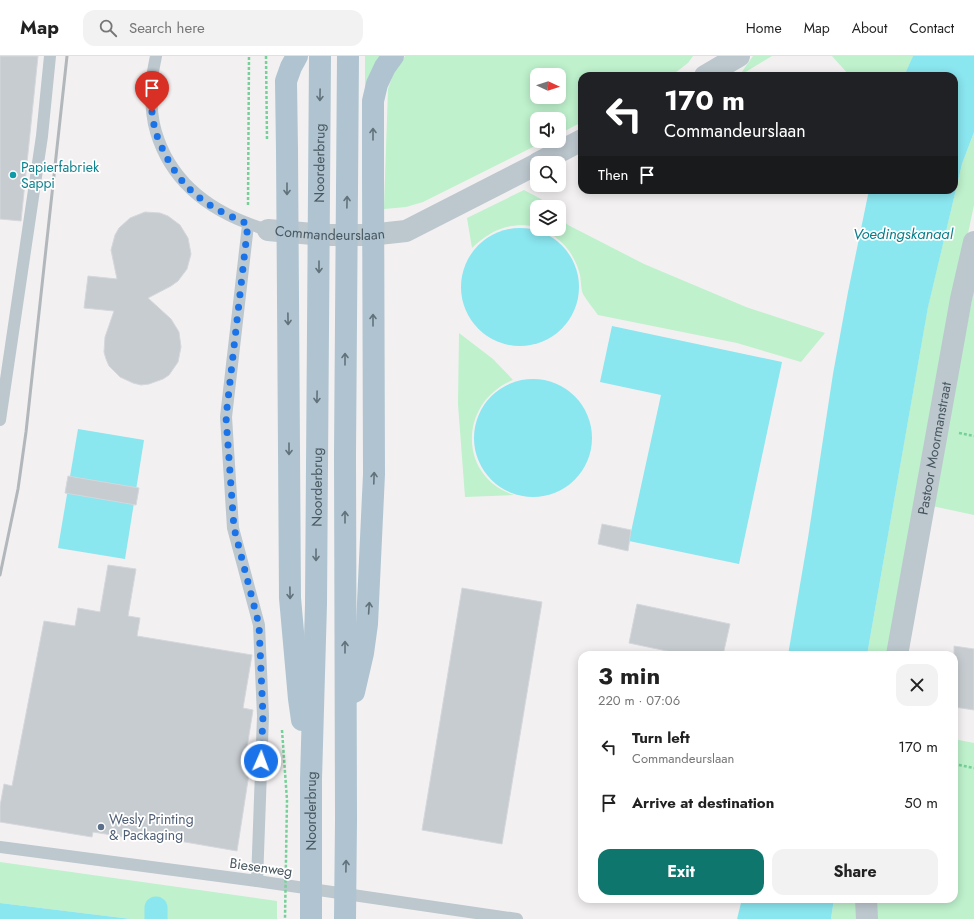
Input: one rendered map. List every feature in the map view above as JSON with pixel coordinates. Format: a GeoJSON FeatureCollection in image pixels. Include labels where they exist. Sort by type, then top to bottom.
{"type":"FeatureCollection","features":[{"type":"Feature","properties":{"kind":"main road"},"geometry":{"type":"LineString","coordinates":[[297,56],[286,81],[290,598],[299,699],[311,779]]}},
{"type":"Feature","properties":{"kind":"main road","name":"Noorderbrug"},"geometry":{"type":"LineString","coordinates":[[311,919],[311,779],[316,604],[320,56]]}},
{"type":"Feature","properties":{"kind":"main road","name":"Noorderbrug"},"geometry":{"type":"LineString","coordinates":[[345,919],[345,455],[348,56]]}},
{"type":"Feature","properties":{"kind":"main road"},"geometry":{"type":"LineString","coordinates":[[346,728],[363,652],[370,593],[374,474],[373,101],[385,67],[393,56]]}},
{"type":"Feature","properties":{"kind":"street"},"geometry":{"type":"LineString","coordinates":[[701,72],[711,56]]}},
{"type":"Feature","properties":{"kind":"street"},"geometry":{"type":"LineString","coordinates":[[712,72],[739,56]]}},
{"type":"Feature","properties":{"kind":"street","name":"Commandeurslaan"},"geometry":{"type":"LineString","coordinates":[[551,156],[578,142]]}},
{"type":"Feature","properties":{"kind":"street","name":"Commandeurslaan"},"geometry":{"type":"LineString","coordinates":[[258,227],[324,235],[369,235],[406,231],[530,167]]}},
{"type":"Feature","properties":{"kind":"street","name":"Pastoor Moormanstraat"},"geometry":{"type":"LineString","coordinates":[[898,651],[961,299],[974,242]]}},
{"type":"Feature","properties":{"kind":"street"},"geometry":{"type":"LineString","coordinates":[[866,903],[867,919]]}},
{"type":"Feature","properties":{"kind":"lane"},"geometry":{"type":"LineString","coordinates":[[0,420],[42,136],[50,56]]}},
{"type":"Feature","properties":{"kind":"lane","name":"Commandeurslaan"},"geometry":{"type":"LineString","coordinates":[[156,56],[151,88],[152,112],[156,132],[165,154],[179,177],[195,194],[211,206],[258,227]]}},
{"type":"Feature","properties":{"kind":"lane"},"geometry":{"type":"LineString","coordinates":[[257,882],[263,716],[259,625],[234,528],[226,417],[258,227]]}},
{"type":"Feature","properties":{"kind":"lane","name":"Biesenweg"},"geometry":{"type":"LineString","coordinates":[[0,847],[517,919]]}},
{"type":"Feature","properties":{"kind":"path"},"geometry":{"type":"LineString","coordinates":[[249,56],[258,227]]}},
{"type":"Feature","properties":{"kind":"path"},"geometry":{"type":"LineString","coordinates":[[958,765],[974,768]]}},
{"type":"Feature","properties":{"kind":"green space"},"geometry":{"type":"Polygon","coordinates":[[[365,56],[381,56],[365,91],[365,56]]]}},
{"type":"Feature","properties":{"kind":"green space"},"geometry":{"type":"Polygon","coordinates":[[[405,56],[693,56],[688,63],[676,72],[578,72],[578,124],[566,130],[566,112],[530,112],[531,148],[423,202],[406,207],[384,209],[388,89],[394,72],[405,56]]]}},
{"type":"Feature","properties":{"kind":"green space"},"geometry":{"type":"Polygon","coordinates":[[[753,56],[772,56],[746,72],[742,72],[753,56]]]}},
{"type":"Feature","properties":{"kind":"green space"},"geometry":{"type":"Polygon","coordinates":[[[832,56],[913,56],[906,72],[846,72],[832,56]]]}},
{"type":"Feature","properties":{"kind":"green space"},"geometry":{"type":"Polygon","coordinates":[[[974,132],[974,205],[938,375],[889,651],[868,651],[928,306],[955,194],[958,194],[958,181],[962,164],[974,132]]]}},
{"type":"Feature","properties":{"kind":"green space"},"geometry":{"type":"Polygon","coordinates":[[[524,190],[542,200],[530,200],[530,226],[518,225],[502,228],[486,236],[472,248],[467,218],[524,190]]]}},
{"type":"Feature","properties":{"kind":"green space"},"geometry":{"type":"Polygon","coordinates":[[[566,223],[644,264],[746,307],[825,333],[801,362],[737,343],[598,315],[583,294],[580,275],[575,260],[566,247],[554,236],[566,236],[566,223]]]}},
{"type":"Feature","properties":{"kind":"green space"},"geometry":{"type":"Polygon","coordinates":[[[974,289],[974,515],[932,506],[974,289]]]}},
{"type":"Feature","properties":{"kind":"green space"},"geometry":{"type":"Polygon","coordinates":[[[459,333],[493,359],[513,380],[495,390],[482,405],[475,421],[472,439],[474,456],[482,472],[495,486],[514,495],[465,497],[458,404],[459,333]]]}},
{"type":"Feature","properties":{"kind":"green space"},"geometry":{"type":"Polygon","coordinates":[[[958,740],[974,743],[974,919],[877,919],[877,903],[958,903],[958,740]]]}},
{"type":"Feature","properties":{"kind":"green space"},"geometry":{"type":"Polygon","coordinates":[[[0,862],[277,901],[277,919],[131,919],[0,903],[0,862]]]}},
{"type":"Feature","properties":{"kind":"green space"},"geometry":{"type":"Polygon","coordinates":[[[833,903],[857,903],[859,919],[831,919],[833,903]]]}},
{"type":"Feature","properties":{"kind":"water","name":"Voedingskanaal"},"geometry":{"type":"Polygon","coordinates":[[[913,56],[974,56],[974,132],[962,164],[958,181],[958,72],[906,72],[913,56]]]}},
{"type":"Feature","properties":{"kind":"water","name":"Voedingskanaal"},"geometry":{"type":"Polygon","coordinates":[[[868,194],[955,194],[928,307],[868,651],[789,651],[808,538],[833,374],[868,194]]]}},
{"type":"Feature","properties":{"kind":"water"},"geometry":{"type":"Polygon","coordinates":[[[508,229],[530,229],[530,236],[550,236],[553,238],[562,245],[569,254],[575,264],[578,275],[578,299],[575,310],[569,320],[562,329],[553,336],[543,342],[532,345],[508,345],[497,342],[487,336],[478,329],[471,320],[465,310],[462,299],[462,275],[465,264],[471,254],[478,245],[487,238],[497,232],[508,229]]]}},
{"type":"Feature","properties":{"kind":"water"},"geometry":{"type":"Polygon","coordinates":[[[612,326],[782,362],[739,564],[629,541],[661,395],[600,382],[612,326]]]}},
{"type":"Feature","properties":{"kind":"water"},"geometry":{"type":"Polygon","coordinates":[[[533,379],[556,383],[575,396],[588,415],[592,438],[588,461],[575,480],[556,493],[533,497],[510,493],[491,480],[478,461],[474,438],[478,415],[491,396],[510,383],[533,379]]]}},
{"type":"Feature","properties":{"kind":"water"},"geometry":{"type":"Polygon","coordinates":[[[78,429],[144,440],[125,559],[58,548],[78,429]]]}},
{"type":"Feature","properties":{"kind":"water"},"geometry":{"type":"Polygon","coordinates":[[[0,903],[131,919],[0,919],[0,903]]]}},
{"type":"Feature","properties":{"kind":"water"},"geometry":{"type":"Polygon","coordinates":[[[741,903],[833,903],[831,919],[737,919],[741,903]]]}},
{"type":"Feature","properties":{"kind":"building","name":"Papierfabriek Sappi"},"geometry":{"type":"Polygon","coordinates":[[[0,56],[38,56],[21,221],[0,219],[0,56]]]}},
{"type":"Feature","properties":{"kind":"building"},"geometry":{"type":"Polygon","coordinates":[[[145,212],[160,213],[168,216],[180,225],[188,238],[191,254],[187,269],[178,281],[148,298],[171,319],[179,332],[181,347],[178,362],[169,375],[163,379],[141,385],[120,377],[109,366],[106,359],[104,352],[105,337],[114,311],[84,308],[88,276],[117,279],[111,250],[115,235],[119,228],[130,218],[145,212]]]}},
{"type":"Feature","properties":{"kind":"building"},"geometry":{"type":"Polygon","coordinates":[[[68,476],[139,488],[136,505],[65,493],[68,476]]]}},
{"type":"Feature","properties":{"kind":"building"},"geometry":{"type":"Polygon","coordinates":[[[602,524],[631,530],[628,551],[598,544],[602,524]]]}},
{"type":"Feature","properties":{"kind":"building"},"geometry":{"type":"Polygon","coordinates":[[[108,565],[136,569],[128,616],[140,618],[137,636],[252,655],[243,708],[253,710],[245,760],[251,761],[237,851],[156,837],[156,842],[93,832],[92,837],[0,822],[0,806],[4,784],[12,786],[44,621],[75,626],[78,608],[100,612],[108,565]]]}},
{"type":"Feature","properties":{"kind":"building"},"geometry":{"type":"Polygon","coordinates":[[[462,588],[542,602],[502,844],[422,830],[462,588]]]}},
{"type":"Feature","properties":{"kind":"building"},"geometry":{"type":"Polygon","coordinates":[[[637,604],[730,624],[724,651],[667,651],[629,643],[637,604]]]}},
{"type":"Feature","properties":{"kind":"building"},"geometry":{"type":"Polygon","coordinates":[[[954,646],[974,649],[974,710],[958,708],[958,651],[954,651],[954,646]]]}},
{"type":"Feature","properties":{"kind":"waterway"},"geometry":{"type":"LineString","coordinates":[[156,908],[156,919]]}},
{"type":"Feature","properties":{"kind":"railway"},"geometry":{"type":"LineString","coordinates":[[0,575],[18,489],[26,432],[67,56]]}},
{"type":"Feature","properties":{"kind":"place","name":"Papierfabriek Sappi"},"geometry":{"type":"Point","coordinates":[13,175]}},
{"type":"Feature","properties":{"kind":"place","name":"Wesly Printing & Packaging"},"geometry":{"type":"Point","coordinates":[101,827]}},
{"type":"Feature","properties":{"kind":"route"},"geometry":{"type":"LineString","coordinates":[[152,112],[156,132],[165,154],[179,177],[195,194],[211,206],[248,224],[226,417],[234,528],[259,625],[263,716],[261,761]]}}]}
